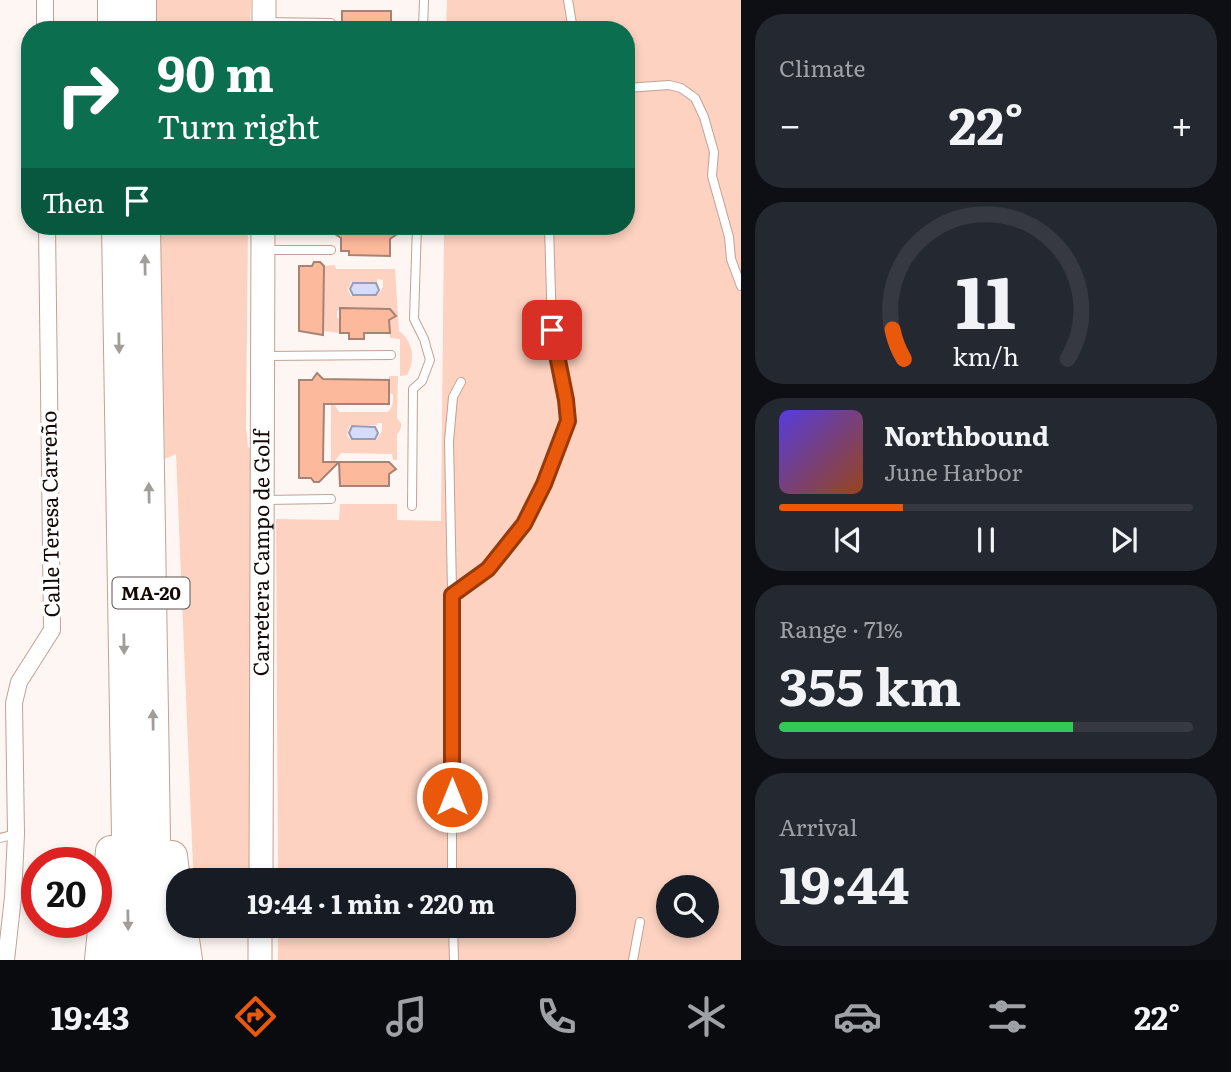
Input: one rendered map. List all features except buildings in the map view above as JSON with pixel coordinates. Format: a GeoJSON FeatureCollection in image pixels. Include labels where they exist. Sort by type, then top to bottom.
{"type":"FeatureCollection","features":[{"type":"Feature","properties":{"kind":"highway"},"geometry":{"type":"LineString","coordinates":[[113,0],[113,21]]}},
{"type":"Feature","properties":{"kind":"highway"},"geometry":{"type":"LineString","coordinates":[[141,0],[141,21]]}},
{"type":"Feature","properties":{"kind":"highway","name":"MA-20"},"geometry":{"type":"LineString","coordinates":[[117,235],[129,960]]}},
{"type":"Feature","properties":{"kind":"highway","name":"MA-20"},"geometry":{"type":"LineString","coordinates":[[145,235],[157,960]]}},
{"type":"Feature","properties":{"kind":"highway"},"geometry":{"type":"LineString","coordinates":[[100,960],[111,854],[113,781],[125,744]]}},
{"type":"Feature","properties":{"kind":"highway"},"geometry":{"type":"LineString","coordinates":[[154,762],[167,803],[174,868]]}},
{"type":"Feature","properties":{"kind":"highway"},"geometry":{"type":"LineString","coordinates":[[184,938],[187,960]]}},
{"type":"Feature","properties":{"kind":"street"},"geometry":{"type":"LineString","coordinates":[[45,0],[45,21]]}},
{"type":"Feature","properties":{"kind":"street","name":"Calle Teresa Carreño"},"geometry":{"type":"LineString","coordinates":[[6,960],[16,834],[14,702],[19,682],[52,630],[47,235]]}},
{"type":"Feature","properties":{"kind":"street","name":"Carretera Campo de Golf"},"geometry":{"type":"LineString","coordinates":[[261,868],[262,235]]}},
{"type":"Feature","properties":{"kind":"street"},"geometry":{"type":"LineString","coordinates":[[260,938],[260,960]]}},
{"type":"Feature","properties":{"kind":"lane"},"geometry":{"type":"LineString","coordinates":[[423,21],[424,0]]}},
{"type":"Feature","properties":{"kind":"lane"},"geometry":{"type":"LineString","coordinates":[[568,0],[572,21]]}},
{"type":"Feature","properties":{"kind":"lane"},"geometry":{"type":"LineString","coordinates":[[264,17],[309,21]]}},
{"type":"Feature","properties":{"kind":"lane"},"geometry":{"type":"LineString","coordinates":[[635,87],[668,85],[681,88],[695,98],[704,117],[714,152],[712,176],[729,237],[731,259],[741,286]]}},
{"type":"Feature","properties":{"kind":"lane"},"geometry":{"type":"LineString","coordinates":[[412,506],[413,389],[422,381],[430,360],[414,319],[417,235]]}},
{"type":"Feature","properties":{"kind":"lane"},"geometry":{"type":"LineString","coordinates":[[452,595],[488,569],[524,524],[544,484],[568,421],[552,330],[549,235]]}},
{"type":"Feature","properties":{"kind":"lane"},"geometry":{"type":"LineString","coordinates":[[262,250],[331,250]]}},
{"type":"Feature","properties":{"kind":"lane"},"geometry":{"type":"LineString","coordinates":[[262,356],[391,355]]}},
{"type":"Feature","properties":{"kind":"lane"},"geometry":{"type":"LineString","coordinates":[[452,868],[450,428],[453,397],[461,382]]}},
{"type":"Feature","properties":{"kind":"lane"},"geometry":{"type":"LineString","coordinates":[[263,500],[331,499]]}},
{"type":"Feature","properties":{"kind":"lane"},"geometry":{"type":"LineString","coordinates":[[0,838],[16,834]]}},
{"type":"Feature","properties":{"kind":"lane"},"geometry":{"type":"LineString","coordinates":[[633,960],[640,922]]}},
{"type":"Feature","properties":{"kind":"lane"},"geometry":{"type":"LineString","coordinates":[[453,938],[454,960]]}},
{"type":"Feature","properties":{"kind":"shaded area"},"geometry":{"type":"Polygon","coordinates":[[[155,0],[251,0],[250,21],[156,21],[155,0]]]}},
{"type":"Feature","properties":{"kind":"shaded area"},"geometry":{"type":"Polygon","coordinates":[[[447,0],[741,0],[741,960],[278,960],[278,938],[576,938],[576,868],[278,868],[276,519],[339,520],[340,504],[397,504],[397,520],[441,521],[444,235],[635,235],[635,21],[446,21],[447,0]]]}},
{"type":"Feature","properties":{"kind":"shaded area"},"geometry":{"type":"Polygon","coordinates":[[[160,235],[248,235],[246,428],[248,447],[255,453],[250,868],[193,867],[176,454],[165,459],[160,235]]]}},
{"type":"Feature","properties":{"kind":"shaded area"},"geometry":{"type":"Polygon","coordinates":[[[335,265],[336,269],[395,269],[399,331],[412,351],[412,363],[407,375],[400,376],[400,339],[390,338],[389,320],[394,317],[390,309],[340,308],[337,317],[340,320],[340,333],[323,331],[324,266],[335,265]],[[383,280],[351,282],[348,290],[351,296],[377,296],[383,287],[383,280]]]}},
{"type":"Feature","properties":{"kind":"shaded area"},"geometry":{"type":"Polygon","coordinates":[[[389,376],[398,376],[397,418],[401,428],[397,435],[397,460],[393,460],[392,454],[341,453],[331,462],[331,398],[334,398],[339,412],[388,412],[393,400],[393,395],[389,392],[389,376]],[[382,423],[350,425],[347,435],[351,440],[376,440],[382,431],[382,423]]]}},
{"type":"Feature","properties":{"kind":"water"},"geometry":{"type":"Polygon","coordinates":[[[353,283],[376,283],[379,290],[376,295],[353,295],[350,289],[353,283]]]}},
{"type":"Feature","properties":{"kind":"water"},"geometry":{"type":"Polygon","coordinates":[[[352,426],[375,427],[378,433],[375,439],[352,439],[349,433],[352,426]]]}},
{"type":"Feature","properties":{"kind":"route"},"geometry":{"type":"LineString","coordinates":[[452,797],[452,595],[488,569],[524,524],[544,484],[568,421],[552,330]]}}]}
